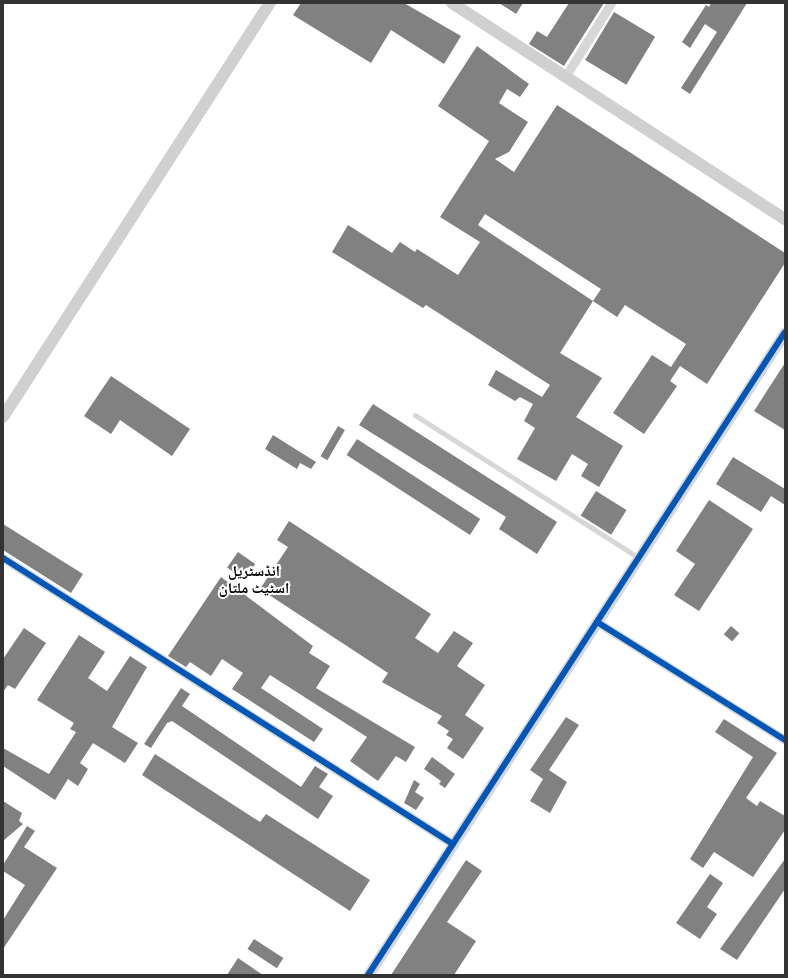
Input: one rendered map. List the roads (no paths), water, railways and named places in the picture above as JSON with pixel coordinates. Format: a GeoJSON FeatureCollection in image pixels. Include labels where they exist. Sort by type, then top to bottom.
{"type":"FeatureCollection","features":[{"type":"Feature","properties":{"kind":"main road"},"geometry":{"type":"LineString","coordinates":[[3,417],[270,3]]}},
{"type":"Feature","properties":{"kind":"main road"},"geometry":{"type":"LineString","coordinates":[[452,3],[785,218]]}},
{"type":"Feature","properties":{"kind":"street"},"geometry":{"type":"LineString","coordinates":[[565,77],[612,3]]}},
{"type":"Feature","properties":{"kind":"street"},"geometry":{"type":"LineString","coordinates":[[368,975],[785,332]]}},
{"type":"Feature","properties":{"kind":"street"},"geometry":{"type":"LineString","coordinates":[[3,558],[452,844]]}},
{"type":"Feature","properties":{"kind":"street"},"geometry":{"type":"LineString","coordinates":[[597,622],[785,740]]}},
{"type":"Feature","properties":{"kind":"lane"},"geometry":{"type":"LineString","coordinates":[[414,415],[638,557]]}},
{"type":"Feature","properties":{"kind":"district","name":"انڈسٹریل اسٹیٹ ملتان"},"geometry":{"type":"Point","coordinates":[254,578]}}]}
